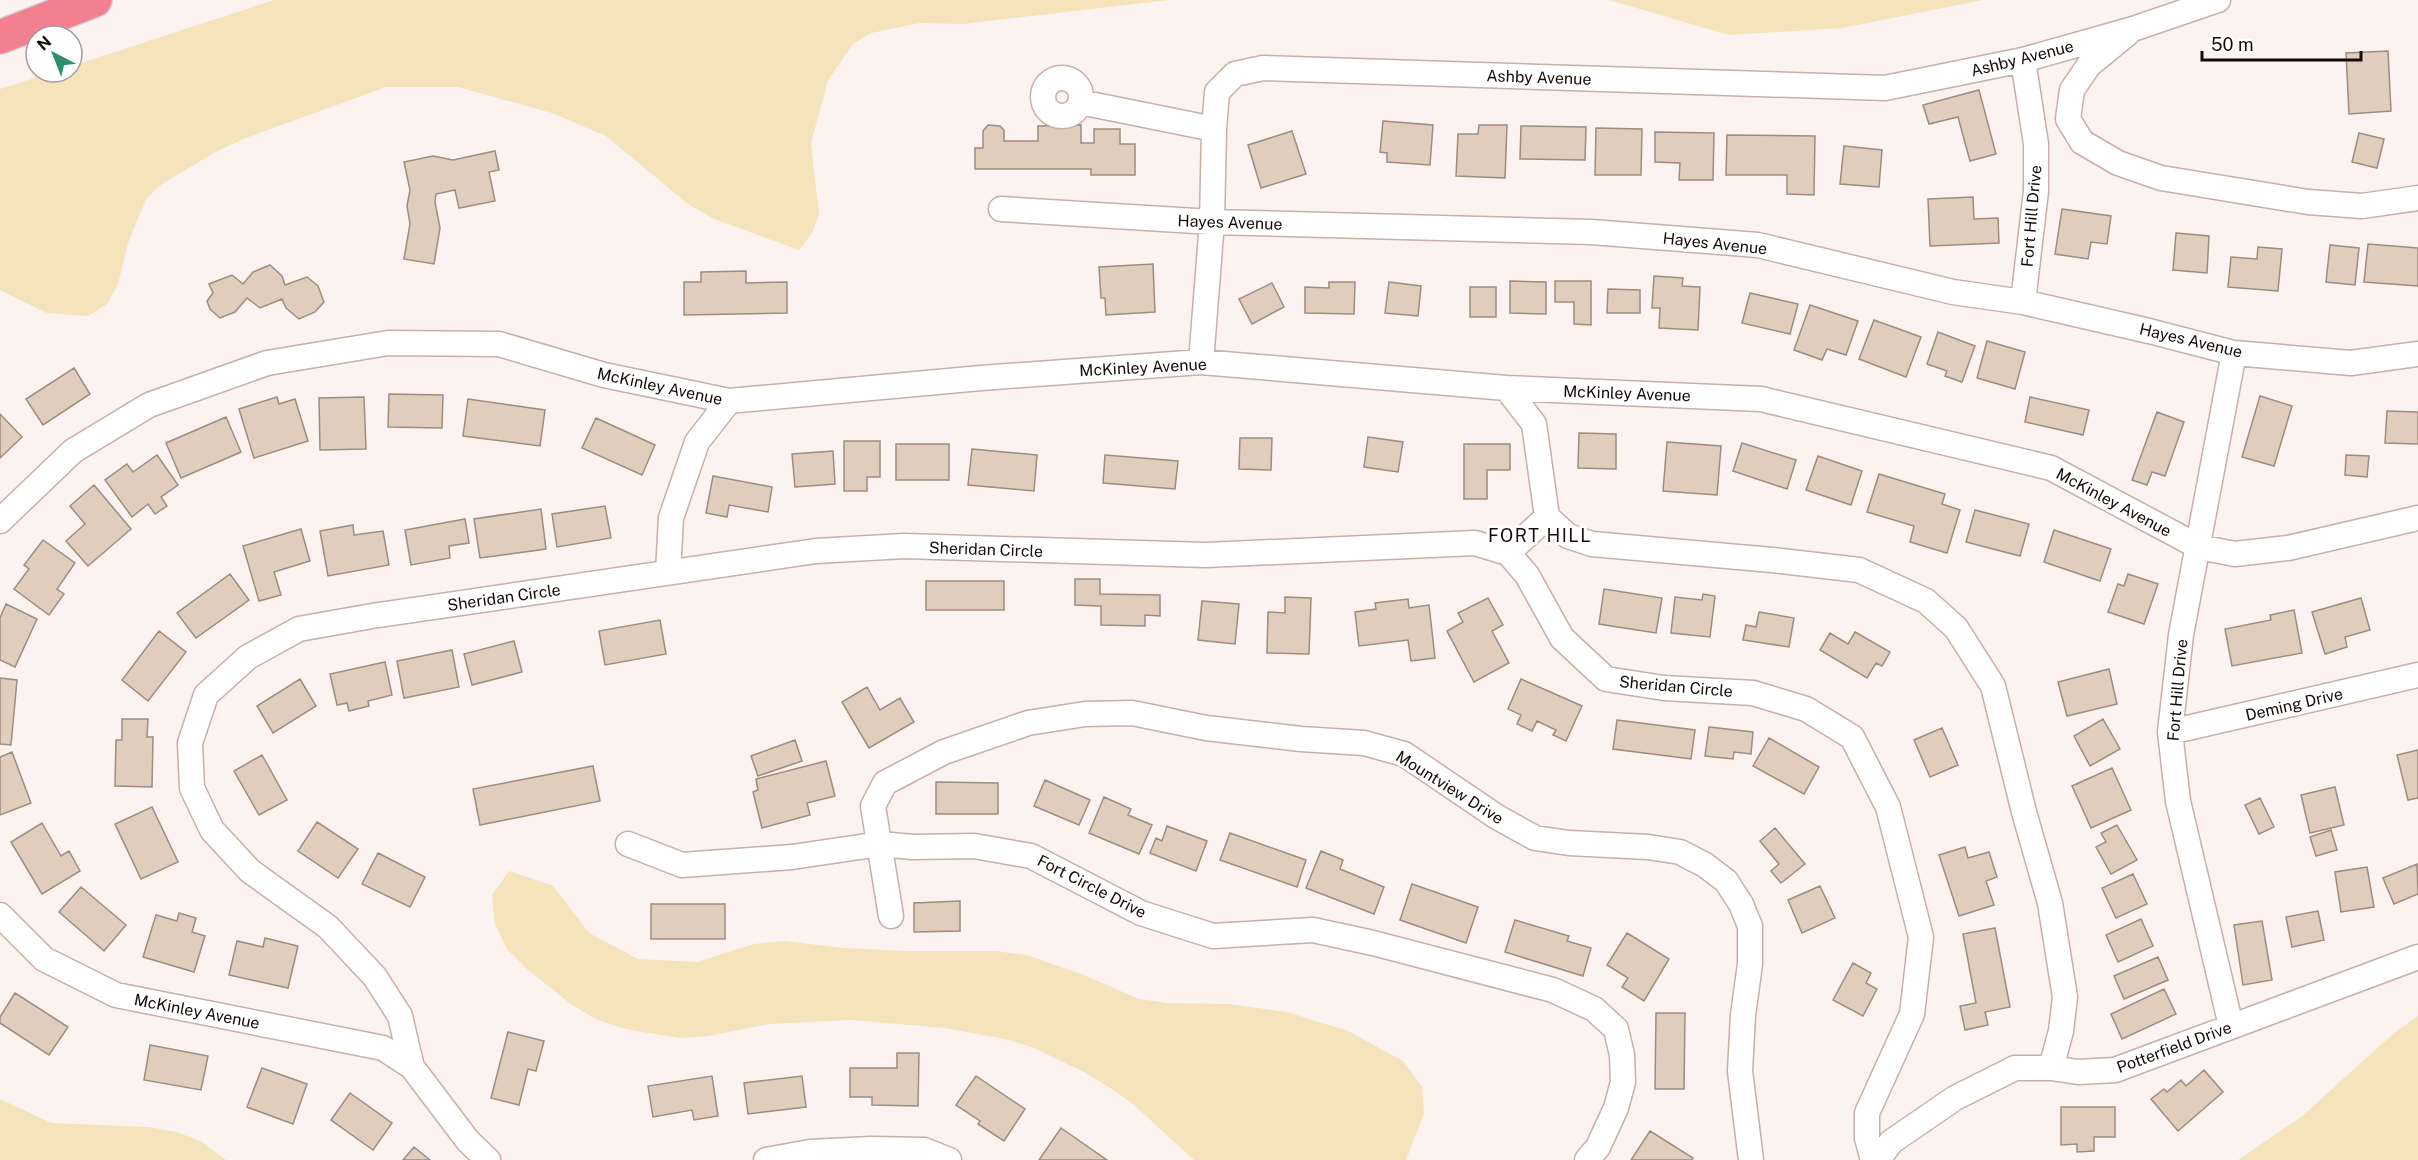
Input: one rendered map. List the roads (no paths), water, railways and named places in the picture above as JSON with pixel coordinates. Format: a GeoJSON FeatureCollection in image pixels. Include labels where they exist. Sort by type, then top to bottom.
{"type":"FeatureCollection","features":[{"type":"Feature","properties":{"kind":"highway"},"geometry":{"type":"LineString","coordinates":[[0,38],[94,0]]}},
{"type":"Feature","properties":{"kind":"street","name":"Ashby Avenue"},"geometry":{"type":"LineString","coordinates":[[1201,362],[1212,222],[1217,92],[1235,74],[1263,68],[1885,88],[2023,60],[2133,29],[2218,0]]}},
{"type":"Feature","properties":{"kind":"street","name":"Ashby Avenue"},"geometry":{"type":"LineString","coordinates":[[2068,119],[2072,90],[2089,65],[2133,29]]}},
{"type":"Feature","properties":{"kind":"street","name":"Fort Hill Drive"},"geometry":{"type":"LineString","coordinates":[[2023,60],[2036,144],[2036,190],[2023,302]]}},
{"type":"Feature","properties":{"kind":"street"},"geometry":{"type":"LineString","coordinates":[[1080,102],[1214,129]]}},
{"type":"Feature","properties":{"kind":"street"},"geometry":{"type":"LineString","coordinates":[[2036,144],[2068,119],[2082,142],[2118,163],[2161,178],[2232,191],[2329,204],[2362,206],[2418,198]]}},
{"type":"Feature","properties":{"kind":"street","name":"Hayes Avenue"},"geometry":{"type":"LineString","coordinates":[[1001,209],[1212,222],[1591,232],[1758,244],[1953,292],[2023,302],[2234,353],[2351,363],[2418,354]]}},
{"type":"Feature","properties":{"kind":"street","name":"McKinley Avenue"},"geometry":{"type":"LineString","coordinates":[[0,521],[73,451],[148,405],[267,363],[388,343],[499,344],[604,375],[729,401],[981,378],[1201,362],[1506,388],[1761,399],[2051,468],[2199,546],[2235,554],[2288,548],[2418,518]]}},
{"type":"Feature","properties":{"kind":"street","name":"Fort Hill Drive"},"geometry":{"type":"LineString","coordinates":[[2230,1026],[2178,801],[2170,732],[2181,635],[2234,353]]}},
{"type":"Feature","properties":{"kind":"street"},"geometry":{"type":"LineString","coordinates":[[1506,388],[1534,424],[1547,517],[1568,536],[1592,544],[1859,570],[1926,601],[1956,628],[1993,686],[2024,812],[2050,903],[2065,997],[2061,1030],[2051,1068]]}},
{"type":"Feature","properties":{"kind":"street"},"geometry":{"type":"LineString","coordinates":[[668,572],[671,518],[697,442],[729,401]]}},
{"type":"Feature","properties":{"kind":"street"},"geometry":{"type":"LineString","coordinates":[[1508,553],[1547,517]]}},
{"type":"Feature","properties":{"kind":"street","name":"Sheridan Circle"},"geometry":{"type":"LineString","coordinates":[[488,1160],[468,1141],[412,1067],[400,1016],[375,977],[328,927],[250,871],[212,830],[192,788],[190,743],[206,695],[248,657],[299,629],[372,616],[816,551],[904,546],[1206,555],[1475,543],[1508,553],[1527,575],[1562,638],[1606,679],[1664,688],[1753,693],[1806,709],[1852,737],[1888,807],[1921,937],[1912,1014],[1867,1113],[1867,1138],[1875,1160]]}},
{"type":"Feature","properties":{"kind":"street","name":"Deming Drive"},"geometry":{"type":"LineString","coordinates":[[2170,732],[2418,675]]}},
{"type":"Feature","properties":{"kind":"street","name":"Mountview Drive"},"geometry":{"type":"LineString","coordinates":[[891,916],[873,806],[885,783],[944,752],[1028,723],[1085,714],[1132,713],[1206,728],[1301,739],[1364,743],[1404,754],[1497,818],[1534,838],[1569,843],[1648,847],[1680,852],[1705,865],[1726,881],[1741,904],[1750,926],[1750,964],[1743,1015],[1740,1071],[1751,1160]]}},
{"type":"Feature","properties":{"kind":"street","name":"Fort Circle Drive"},"geometry":{"type":"LineString","coordinates":[[628,844],[682,865],[792,857],[880,844],[913,847],[974,846],[1031,856],[1141,913],[1213,936],[1313,930],[1373,943],[1553,990],[1594,1009],[1616,1029],[1622,1054],[1623,1082],[1616,1108],[1598,1147],[1587,1160]]}},
{"type":"Feature","properties":{"kind":"street","name":"McKinley Avenue"},"geometry":{"type":"LineString","coordinates":[[0,915],[44,959],[116,995],[383,1048],[412,1067]]}},
{"type":"Feature","properties":{"kind":"street","name":"Potterfield Drive"},"geometry":{"type":"LineString","coordinates":[[1875,1160],[1891,1142],[1955,1098],[2014,1068],[2051,1068],[2078,1072],[2115,1070],[2418,957]]}},
{"type":"Feature","properties":{"kind":"street"},"geometry":{"type":"LineString","coordinates":[[766,1160],[810,1152],[871,1149],[924,1150],[949,1160]]}},
{"type":"Feature","properties":{"kind":"district","name":"FORT HILL"},"geometry":{"type":"Point","coordinates":[1540,536]}}]}
